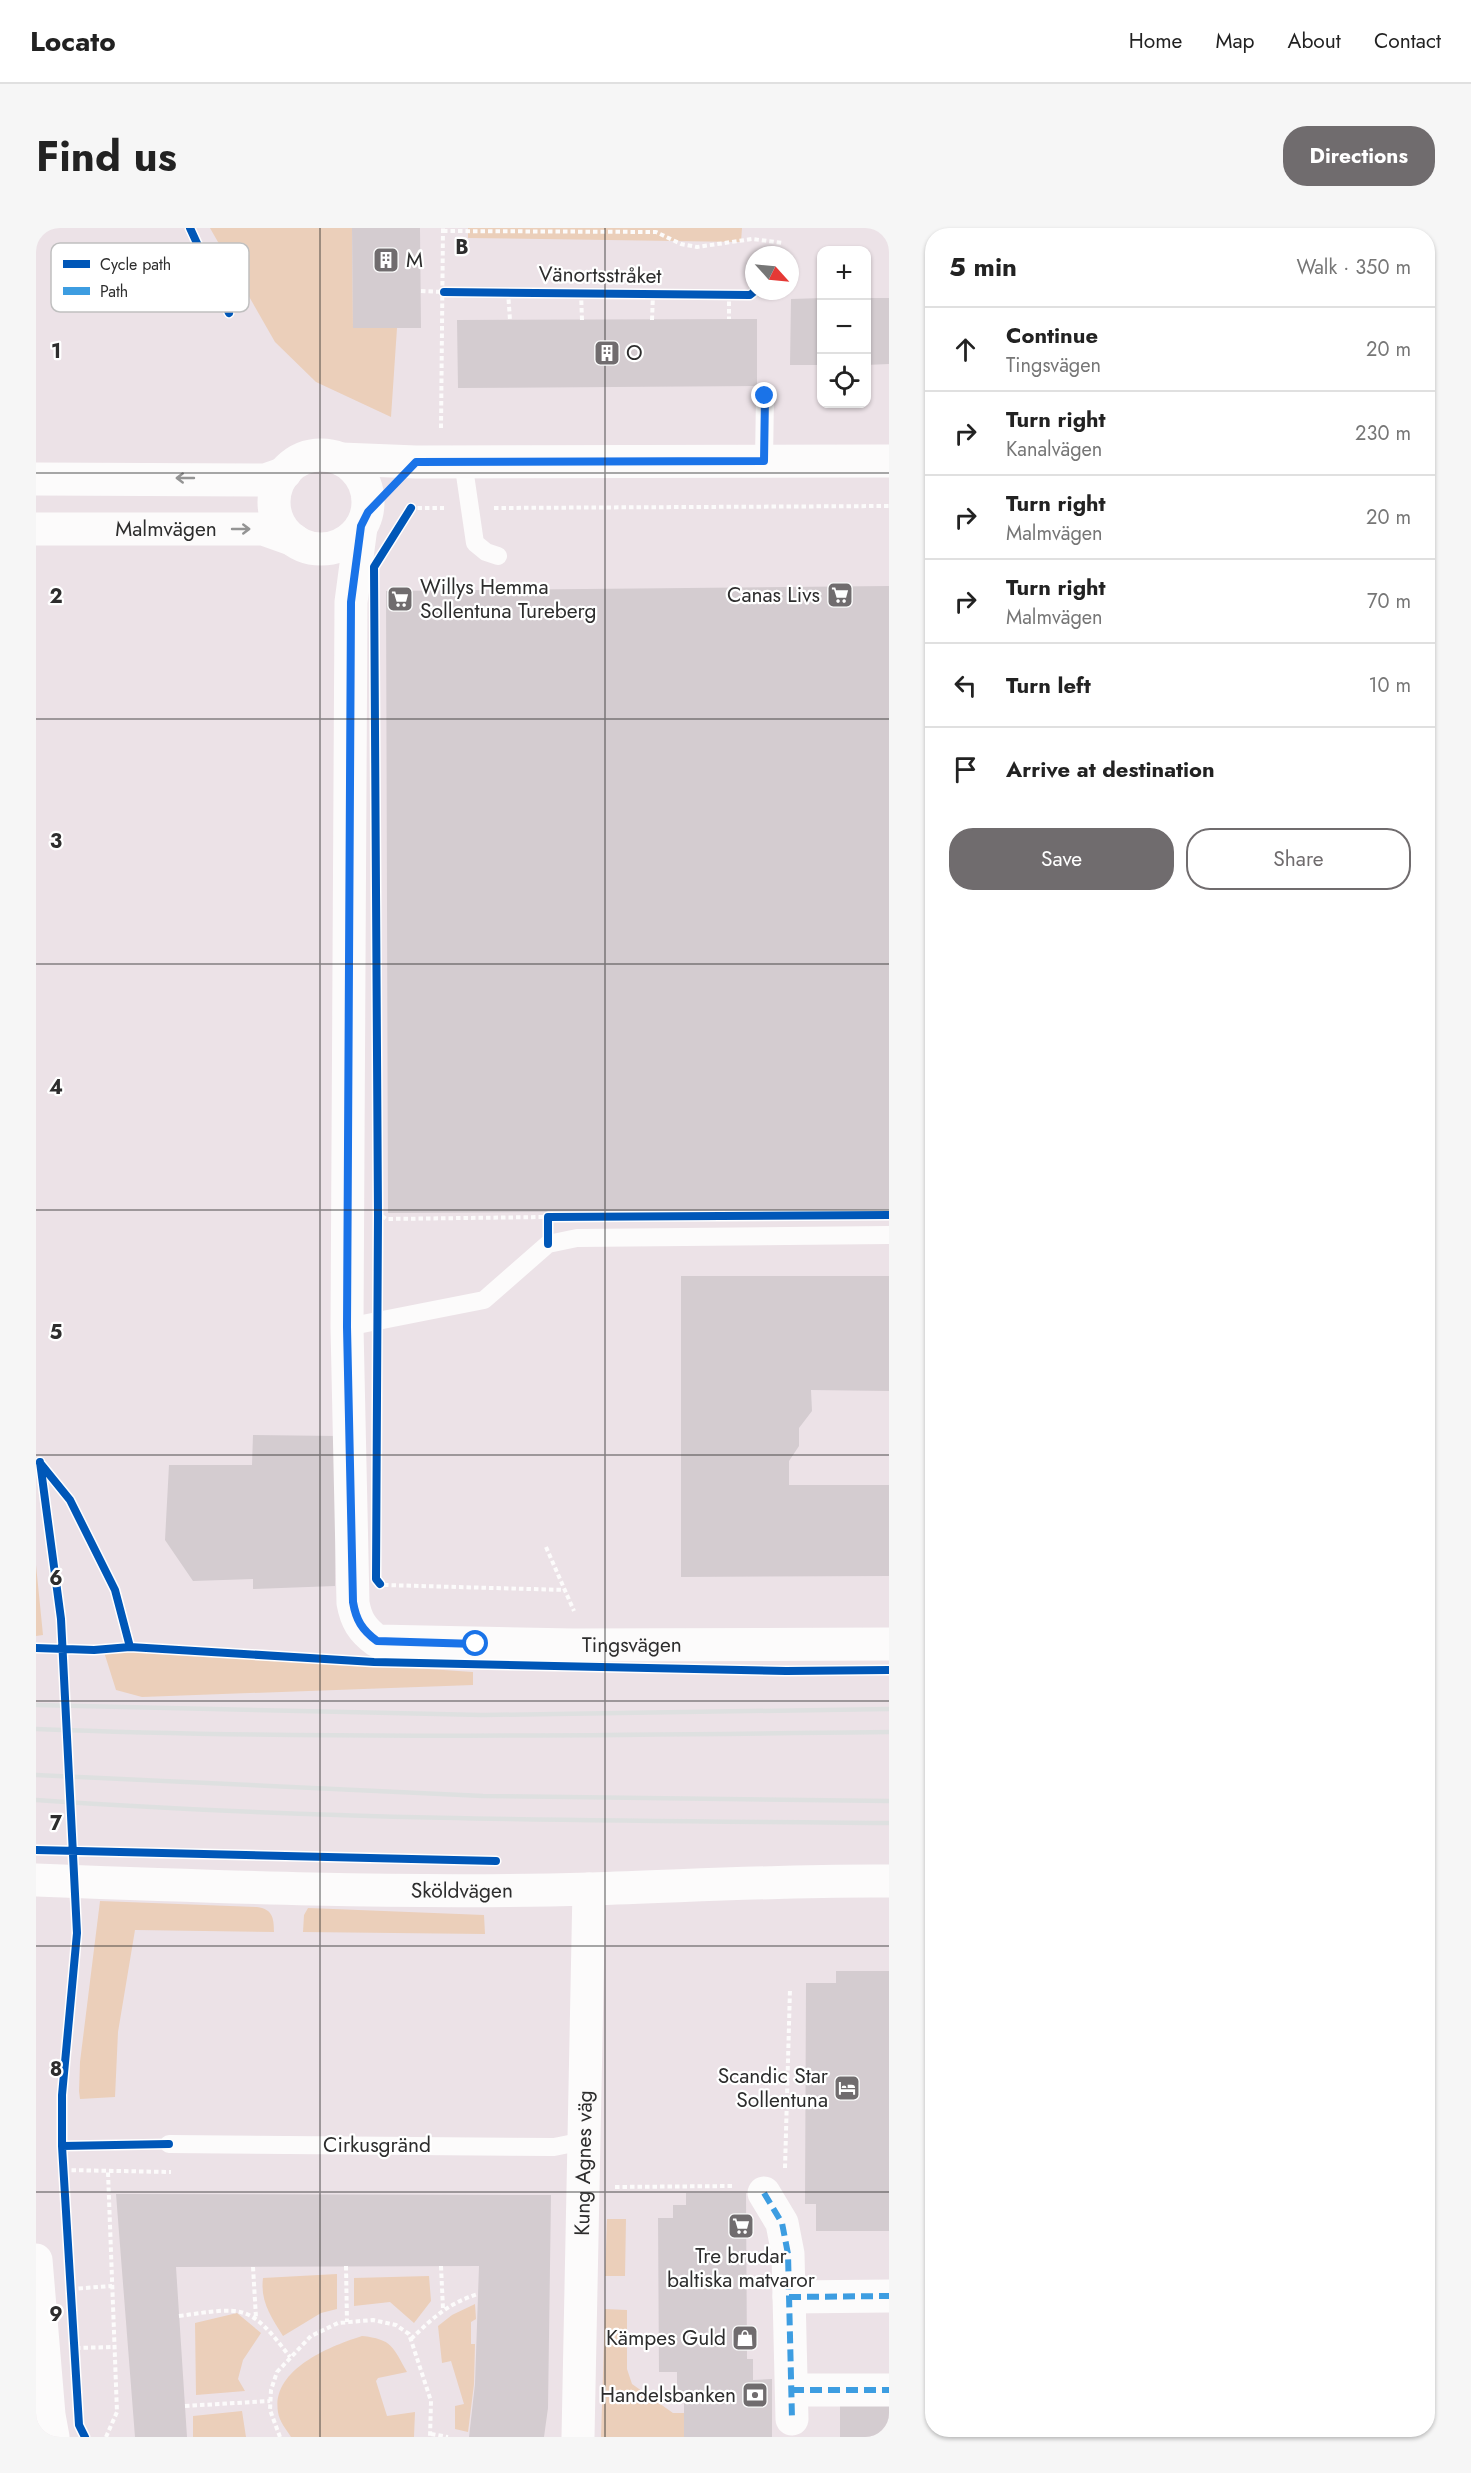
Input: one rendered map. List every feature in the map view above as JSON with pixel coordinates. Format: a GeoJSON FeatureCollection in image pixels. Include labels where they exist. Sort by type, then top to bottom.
{"type":"FeatureCollection","features":[{"type":"Feature","properties":{"kind":"street"},"geometry":{"type":"LineString","coordinates":[[351,602],[301,544],[283,530],[276,516],[274,501],[277,486],[296,462],[309,456],[326,455],[341,459],[416,462],[452,450],[764,461],[889,461]]}},
{"type":"Feature","properties":{"kind":"street"},"geometry":{"type":"LineString","coordinates":[[341,459],[354,468],[363,481],[368,496],[351,602],[347,1327]]}},
{"type":"Feature","properties":{"kind":"street"},"geometry":{"type":"LineString","coordinates":[[301,544],[322,549],[337,546],[351,538],[364,519],[416,462]]}},
{"type":"Feature","properties":{"kind":"street"},"geometry":{"type":"LineString","coordinates":[[36,479],[265,480],[285,473]]}},
{"type":"Feature","properties":{"kind":"street","name":"Malmvägen"},"geometry":{"type":"LineString","coordinates":[[36,529],[263,530],[301,544]]}},
{"type":"Feature","properties":{"kind":"street","name":"Tingsvägen"},"geometry":{"type":"LineString","coordinates":[[347,1327],[353,1602],[356,1619],[366,1633],[377,1641],[573,1645],[889,1644]]}},
{"type":"Feature","properties":{"kind":"street","name":"Sköldvägen"},"geometry":{"type":"LineString","coordinates":[[36,1880],[301,1889],[589,1889],[815,1880],[889,1881]]}},
{"type":"Feature","properties":{"kind":"street","name":"Kung Agnes väg"},"geometry":{"type":"LineString","coordinates":[[578,2437],[589,1889]]}},
{"type":"Feature","properties":{"kind":"street"},"geometry":{"type":"LineString","coordinates":[[774,2182],[788,2254],[792,2405],[889,2390]]}},
{"type":"Feature","properties":{"kind":"street"},"geometry":{"type":"LineString","coordinates":[[36,2260],[49,2415],[53,2437]]}},
{"type":"Feature","properties":{"kind":"street"},"geometry":{"type":"LineString","coordinates":[[789,2297],[889,2296]]}},
{"type":"Feature","properties":{"kind":"lane"},"geometry":{"type":"LineString","coordinates":[[764,461],[765,396]]}},
{"type":"Feature","properties":{"kind":"lane"},"geometry":{"type":"LineString","coordinates":[[452,450],[469,508],[475,543],[486,552],[498,556]]}},
{"type":"Feature","properties":{"kind":"lane"},"geometry":{"type":"LineString","coordinates":[[347,1327],[484,1300],[548,1244],[577,1238],[889,1235]]}},
{"type":"Feature","properties":{"kind":"lane","name":"Cirkusgränd"},"geometry":{"type":"LineString","coordinates":[[169,2144],[554,2147],[584,2141]]}},
{"type":"Feature","properties":{"kind":"path"},"geometry":{"type":"LineString","coordinates":[[452,450],[443,230],[656,232],[681,244],[697,247],[752,239],[784,239],[782,246]]}},
{"type":"Feature","properties":{"kind":"path"},"geometry":{"type":"LineString","coordinates":[[421,291],[455,292]]}},
{"type":"Feature","properties":{"kind":"path"},"geometry":{"type":"LineString","coordinates":[[508,292],[510,320]]}},
{"type":"Feature","properties":{"kind":"path"},"geometry":{"type":"LineString","coordinates":[[581,293],[582,320]]}},
{"type":"Feature","properties":{"kind":"path"},"geometry":{"type":"LineString","coordinates":[[652,320],[653,294]]}},
{"type":"Feature","properties":{"kind":"path"},"geometry":{"type":"LineString","coordinates":[[718,294],[740,294]]}},
{"type":"Feature","properties":{"kind":"path"},"geometry":{"type":"LineString","coordinates":[[729,294],[729,319]]}},
{"type":"Feature","properties":{"kind":"path"},"geometry":{"type":"LineString","coordinates":[[411,508],[889,506]]}},
{"type":"Feature","properties":{"kind":"path"},"geometry":{"type":"LineString","coordinates":[[378,1203],[378,1226]]}},
{"type":"Feature","properties":{"kind":"path"},"geometry":{"type":"LineString","coordinates":[[378,1215],[386,1219],[548,1216],[548,1244]]}},
{"type":"Feature","properties":{"kind":"path"},"geometry":{"type":"LineString","coordinates":[[546,1547],[575,1615]]}},
{"type":"Feature","properties":{"kind":"path"},"geometry":{"type":"LineString","coordinates":[[378,1582],[566,1590]]}},
{"type":"Feature","properties":{"kind":"path"},"geometry":{"type":"LineString","coordinates":[[610,2187],[753,2186],[774,2182],[790,1989]]}},
{"type":"Feature","properties":{"kind":"path"},"geometry":{"type":"LineString","coordinates":[[63,2158],[64,2182]]}},
{"type":"Feature","properties":{"kind":"path"},"geometry":{"type":"LineString","coordinates":[[64,2170],[108,2172],[117,2412],[106,2437]]}},
{"type":"Feature","properties":{"kind":"path"},"geometry":{"type":"LineString","coordinates":[[346,2266],[347,2322]]}},
{"type":"Feature","properties":{"kind":"path"},"geometry":{"type":"LineString","coordinates":[[441,2266],[443,2309]]}},
{"type":"Feature","properties":{"kind":"path"},"geometry":{"type":"LineString","coordinates":[[253,2267],[256,2319]]}},
{"type":"Feature","properties":{"kind":"path"},"geometry":{"type":"LineString","coordinates":[[70,2277],[71,2301]]}},
{"type":"Feature","properties":{"kind":"path"},"geometry":{"type":"LineString","coordinates":[[70,2289],[112,2286]]}},
{"type":"Feature","properties":{"kind":"path"},"geometry":{"type":"LineString","coordinates":[[411,2339],[443,2309],[478,2294]]}},
{"type":"Feature","properties":{"kind":"path"},"geometry":{"type":"LineString","coordinates":[[179,2316],[238,2310],[267,2326],[290,2357]]}},
{"type":"Feature","properties":{"kind":"path"},"geometry":{"type":"LineString","coordinates":[[280,2437],[270,2410],[277,2372],[312,2336],[338,2323],[373,2320],[396,2325],[409,2334],[431,2401],[431,2435],[448,2437]]}},
{"type":"Feature","properties":{"kind":"path"},"geometry":{"type":"LineString","coordinates":[[73,2336],[74,2352],[114,2346]]}},
{"type":"Feature","properties":{"kind":"path"},"geometry":{"type":"LineString","coordinates":[[185,2406],[270,2401]]}},
{"type":"Feature","properties":{"kind":"shaded area"},"geometry":{"type":"Polygon","coordinates":[[[210,228],[352,228],[353,328],[397,328],[391,417],[316,382],[275,342],[249,296],[249,243],[219,243],[210,228]]]}},
{"type":"Feature","properties":{"kind":"shaded area"},"geometry":{"type":"Polygon","coordinates":[[[468,228],[742,228],[741,242],[468,238],[468,228]]]}},
{"type":"Feature","properties":{"kind":"shaded area"},"geometry":{"type":"Polygon","coordinates":[[[36,1565],[43,1635],[36,1636],[36,1565]]]}},
{"type":"Feature","properties":{"kind":"shaded area"},"geometry":{"type":"Polygon","coordinates":[[[130,1649],[473,1672],[473,1685],[142,1697],[116,1690],[104,1652],[130,1649]]]}},
{"type":"Feature","properties":{"kind":"shaded area"},"geometry":{"type":"Polygon","coordinates":[[[100,1901],[257,1907],[269,1912],[274,1932],[135,1930],[118,2032],[115,2097],[80,2099],[80,2062],[100,1901]]]}},
{"type":"Feature","properties":{"kind":"shaded area"},"geometry":{"type":"Polygon","coordinates":[[[308,1908],[484,1915],[485,1934],[303,1932],[304,1915],[308,1908]]]}},
{"type":"Feature","properties":{"kind":"shaded area"},"geometry":{"type":"Polygon","coordinates":[[[607,2219],[626,2219],[625,2276],[605,2276],[607,2219]]]}},
{"type":"Feature","properties":{"kind":"shaded area"},"geometry":{"type":"Polygon","coordinates":[[[337,2274],[337,2309],[321,2313],[283,2336],[265,2301],[263,2278],[337,2274]]]}},
{"type":"Feature","properties":{"kind":"shaded area"},"geometry":{"type":"Polygon","coordinates":[[[429,2276],[431,2301],[414,2323],[390,2302],[354,2306],[354,2278],[429,2276]]]}},
{"type":"Feature","properties":{"kind":"shaded area"},"geometry":{"type":"Polygon","coordinates":[[[475,2304],[476,2319],[471,2322],[471,2344],[475,2344],[474,2384],[468,2432],[455,2429],[455,2406],[464,2404],[451,2361],[442,2363],[438,2326],[452,2315],[475,2304]]]}},
{"type":"Feature","properties":{"kind":"shaded area"},"geometry":{"type":"Polygon","coordinates":[[[605,2309],[627,2310],[627,2369],[632,2384],[673,2413],[684,2413],[684,2437],[601,2437],[605,2309]]]}},
{"type":"Feature","properties":{"kind":"shaded area"},"geometry":{"type":"Polygon","coordinates":[[[237,2313],[261,2333],[243,2360],[238,2379],[245,2391],[196,2395],[195,2323],[237,2313]]]}},
{"type":"Feature","properties":{"kind":"shaded area"},"geometry":{"type":"Polygon","coordinates":[[[362,2336],[386,2342],[395,2350],[407,2372],[378,2378],[376,2381],[387,2416],[415,2412],[414,2437],[291,2437],[281,2422],[278,2412],[278,2397],[284,2383],[293,2372],[320,2353],[362,2336]]]}},
{"type":"Feature","properties":{"kind":"shaded area"},"geometry":{"type":"Polygon","coordinates":[[[242,2411],[246,2437],[193,2437],[193,2416],[242,2411]]]}},
{"type":"Feature","properties":{"kind":"building","name":"M"},"geometry":{"type":"Polygon","coordinates":[[[352,228],[420,228],[421,328],[353,328],[352,228]]]}},
{"type":"Feature","properties":{"kind":"building"},"geometry":{"type":"Polygon","coordinates":[[[817,298],[817,365],[790,365],[791,300],[817,298]]]}},
{"type":"Feature","properties":{"kind":"building"},"geometry":{"type":"Polygon","coordinates":[[[871,298],[889,298],[889,364],[871,365],[871,298]]]}},
{"type":"Feature","properties":{"kind":"building","name":"O"},"geometry":{"type":"Polygon","coordinates":[[[757,319],[757,386],[458,388],[457,320],[757,319]]]}},
{"type":"Feature","properties":{"kind":"building"},"geometry":{"type":"Polygon","coordinates":[[[889,586],[889,1210],[388,1213],[386,591],[889,586]]]}},
{"type":"Feature","properties":{"kind":"building"},"geometry":{"type":"Polygon","coordinates":[[[681,1276],[889,1276],[889,1391],[811,1390],[812,1411],[799,1428],[799,1446],[789,1461],[789,1485],[889,1485],[889,1576],[681,1577],[681,1276]]]}},
{"type":"Feature","properties":{"kind":"building"},"geometry":{"type":"Polygon","coordinates":[[[253,1435],[337,1436],[335,1586],[253,1589],[253,1579],[193,1581],[165,1540],[169,1465],[252,1465],[253,1435]]]}},
{"type":"Feature","properties":{"kind":"building","name":"Scandic Star Sollentuna"},"geometry":{"type":"Polygon","coordinates":[[[836,1971],[889,1971],[889,2231],[816,2231],[816,2204],[805,2204],[806,1983],[836,1983],[836,1971]]]}},
{"type":"Feature","properties":{"kind":"building"},"geometry":{"type":"Polygon","coordinates":[[[686,2193],[746,2193],[747,2359],[753,2359],[753,2380],[772,2379],[772,2437],[684,2437],[684,2394],[677,2394],[677,2372],[659,2372],[658,2218],[673,2218],[673,2205],[686,2205],[686,2193]]]}},
{"type":"Feature","properties":{"kind":"building"},"geometry":{"type":"Polygon","coordinates":[[[116,2194],[551,2195],[548,2408],[544,2437],[469,2437],[475,2384],[479,2266],[176,2267],[187,2437],[135,2437],[116,2194]]]}},
{"type":"Feature","properties":{"kind":"building"},"geometry":{"type":"Polygon","coordinates":[[[840,2399],[889,2399],[889,2437],[840,2437],[840,2399]]]}},
{"type":"Feature","properties":{"kind":"railway"},"geometry":{"type":"LineString","coordinates":[[36,1705],[483,1715],[889,1709]]}},
{"type":"Feature","properties":{"kind":"railway"},"geometry":{"type":"LineString","coordinates":[[36,1729],[356,1736],[889,1732]]}},
{"type":"Feature","properties":{"kind":"railway"},"geometry":{"type":"LineString","coordinates":[[36,1775],[483,1796],[889,1801]]}},
{"type":"Feature","properties":{"kind":"railway"},"geometry":{"type":"LineString","coordinates":[[36,1800],[356,1816],[889,1823]]}},
{"type":"Feature","properties":{"kind":"marked path"},"geometry":{"type":"LineString","coordinates":[[764,2193],[782,2223],[788,2254],[792,2419]]}},
{"type":"Feature","properties":{"kind":"marked path"},"geometry":{"type":"LineString","coordinates":[[789,2297],[889,2296]]}},
{"type":"Feature","properties":{"kind":"marked path"},"geometry":{"type":"LineString","coordinates":[[792,2390],[889,2390]]}},
{"type":"Feature","properties":{"kind":"cycle path"},"geometry":{"type":"LineString","coordinates":[[190,228],[197,243]]}},
{"type":"Feature","properties":{"kind":"cycle path","name":"Vänortsstråket"},"geometry":{"type":"LineString","coordinates":[[444,292],[745,295]]}},
{"type":"Feature","properties":{"kind":"cycle path"},"geometry":{"type":"LineString","coordinates":[[380,1584],[376,1579],[378,1215],[374,567],[411,508]]}},
{"type":"Feature","properties":{"kind":"cycle path"},"geometry":{"type":"LineString","coordinates":[[548,1244],[548,1217],[889,1215]]}},
{"type":"Feature","properties":{"kind":"cycle path"},"geometry":{"type":"LineString","coordinates":[[40,1462],[61,1619],[77,1933],[62,2095],[62,2146],[79,2425],[85,2437]]}},
{"type":"Feature","properties":{"kind":"cycle path"},"geometry":{"type":"LineString","coordinates":[[40,1463],[70,1500],[115,1590],[130,1647]]}},
{"type":"Feature","properties":{"kind":"cycle path"},"geometry":{"type":"LineString","coordinates":[[36,1648],[94,1650],[130,1647],[374,1662],[786,1671],[889,1670]]}},
{"type":"Feature","properties":{"kind":"cycle path"},"geometry":{"type":"LineString","coordinates":[[36,1850],[496,1861]]}},
{"type":"Feature","properties":{"kind":"cycle path"},"geometry":{"type":"LineString","coordinates":[[62,2146],[169,2144]]}},
{"type":"Feature","properties":{"kind":"place","name":"M"},"geometry":{"type":"Point","coordinates":[386,260]}},
{"type":"Feature","properties":{"kind":"place","name":"O"},"geometry":{"type":"Point","coordinates":[607,353]}},
{"type":"Feature","properties":{"kind":"place","name":"Canas Livs"},"geometry":{"type":"Point","coordinates":[840,595]}},
{"type":"Feature","properties":{"kind":"place","name":"Willys Hemma Sollentuna Tureberg"},"geometry":{"type":"Point","coordinates":[400,599]}},
{"type":"Feature","properties":{"kind":"place","name":"Scandic Star Sollentuna"},"geometry":{"type":"Point","coordinates":[847,2088]}},
{"type":"Feature","properties":{"kind":"place","name":"Tre brudar baltiska matvaror"},"geometry":{"type":"Point","coordinates":[741,2226]}},
{"type":"Feature","properties":{"kind":"place","name":"Kämpes Guld"},"geometry":{"type":"Point","coordinates":[745,2338]}},
{"type":"Feature","properties":{"kind":"place","name":"Handelsbanken"},"geometry":{"type":"Point","coordinates":[755,2395]}},
{"type":"Feature","properties":{"kind":"route"},"geometry":{"type":"LineString","coordinates":[[476,1644],[377,1641],[366,1633],[356,1619],[353,1602],[347,1327],[351,602],[361,526],[368,512],[416,462],[764,461],[765,396]]}}]}
